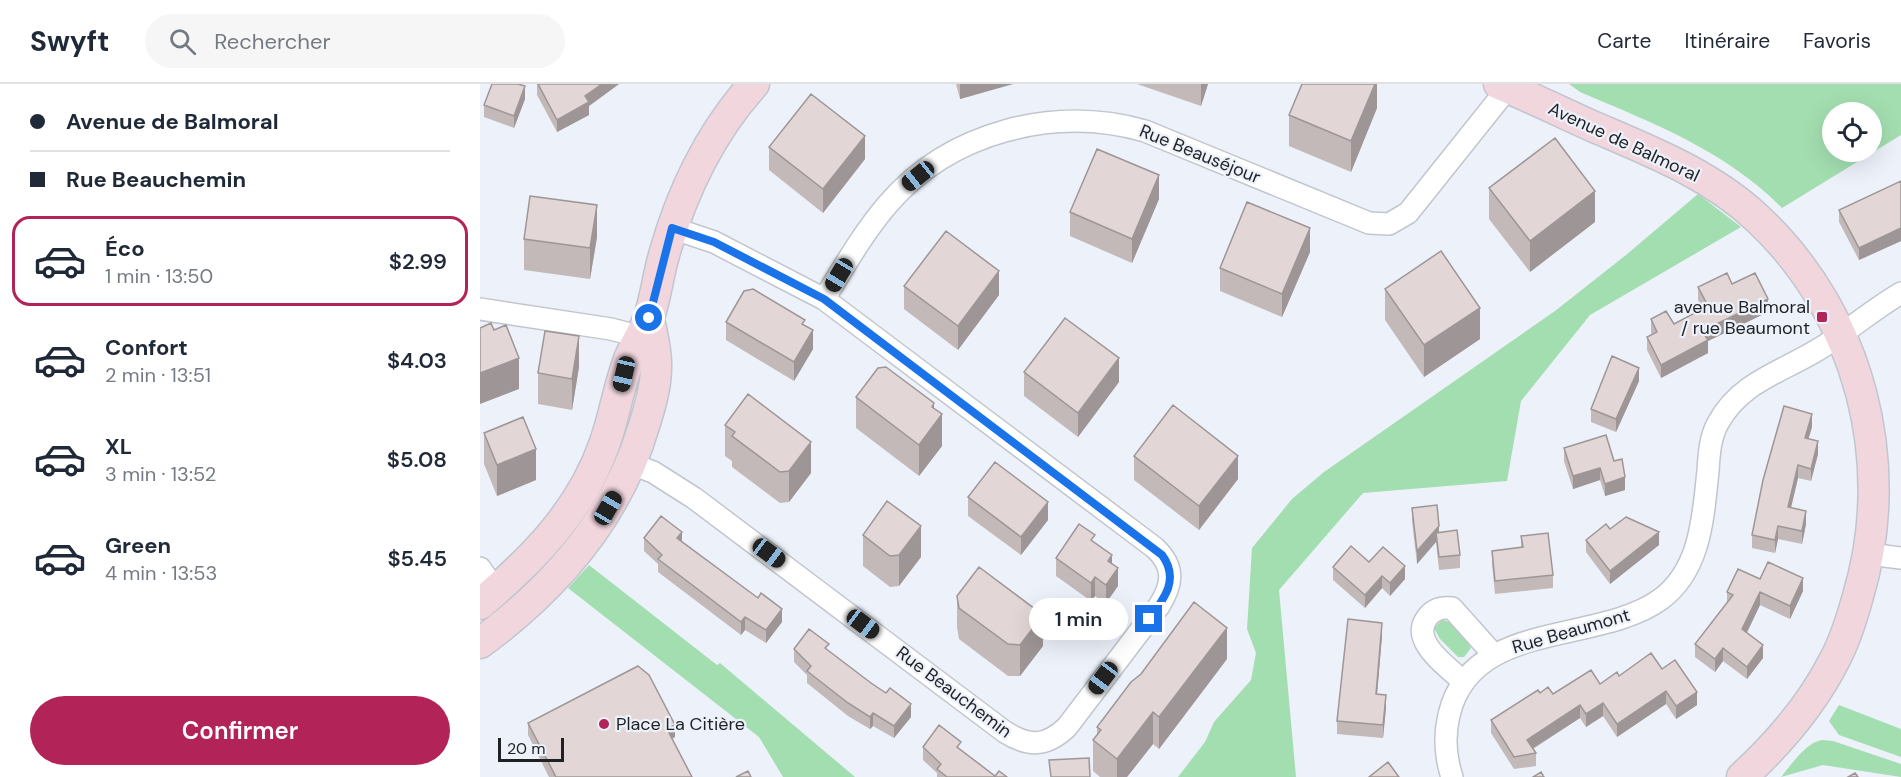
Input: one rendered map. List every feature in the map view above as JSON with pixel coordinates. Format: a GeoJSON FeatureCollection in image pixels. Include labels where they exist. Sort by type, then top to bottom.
{"type":"FeatureCollection","features":[{"type":"Feature","properties":{"kind":"street"},"geometry":{"type":"LineString","coordinates":[[485,588],[545,543],[586,484],[610,429],[627,363],[647,332],[672,228],[699,160],[726,118],[754,84]]}},
{"type":"Feature","properties":{"kind":"street","name":"Rue Beauséjour"},"geometry":{"type":"LineString","coordinates":[[824,299],[872,224],[907,185],[951,153],[1004,132],[1047,122],[1074,120],[1125,125],[1145,131],[1369,223],[1383,225],[1408,213],[1506,85]]}},
{"type":"Feature","properties":{"kind":"street","name":"Avenue de Balmoral"},"geometry":{"type":"LineString","coordinates":[[1506,85],[1687,169],[1739,203],[1765,226],[1793,257],[1826,304],[1841,334],[1864,400],[1870,432],[1875,495],[1869,554],[1855,608],[1836,659],[1820,686],[1785,734],[1742,777]]}},
{"type":"Feature","properties":{"kind":"street","name":"Rue Beauchemin"},"geometry":{"type":"LineString","coordinates":[[632,464],[654,472],[694,498],[1018,740],[1038,744],[1058,735],[1166,594],[1170,585],[1169,564],[1155,548],[824,299],[714,242],[672,228]]}},
{"type":"Feature","properties":{"kind":"street","name":"Rue Beaumont"},"geometry":{"type":"LineString","coordinates":[[1452,777],[1446,752],[1446,737],[1451,705],[1464,682],[1494,655],[1513,646],[1629,616],[1649,607],[1674,587],[1686,571],[1699,537],[1712,441],[1724,412],[1757,381],[1806,357],[1901,293]]}},
{"type":"Feature","properties":{"kind":"street"},"geometry":{"type":"LineString","coordinates":[[480,309],[611,329],[647,332]]}},
{"type":"Feature","properties":{"kind":"street"},"geometry":{"type":"LineString","coordinates":[[480,643],[535,599],[572,560],[608,508],[632,464],[649,410],[655,380],[647,332]]}},
{"type":"Feature","properties":{"kind":"street"},"geometry":{"type":"LineString","coordinates":[[1869,554],[1901,558]]}},
{"type":"Feature","properties":{"kind":"street","name":"Rue Beaumont"},"geometry":{"type":"LineString","coordinates":[[1464,682],[1424,640],[1422,626],[1431,613],[1438,609],[1452,608],[1494,655]]}},
{"type":"Feature","properties":{"kind":"green space"},"geometry":{"type":"Polygon","coordinates":[[[1569,84],[1901,84],[1901,135],[1882,147],[1882,102],[1822,102],[1822,162],[1857,162],[1782,208],[1737,170],[1713,154],[1661,127],[1580,92],[1569,84]]]}},
{"type":"Feature","properties":{"kind":"green space"},"geometry":{"type":"Polygon","coordinates":[[[1698,194],[1741,227],[1590,315],[1521,401],[1507,481],[1363,493],[1279,590],[1296,777],[1178,777],[1205,742],[1214,722],[1251,680],[1256,653],[1247,629],[1252,548],[1292,499],[1324,472],[1555,311],[1698,194]]]}},
{"type":"Feature","properties":{"kind":"green space"},"geometry":{"type":"Polygon","coordinates":[[[589,565],[717,665],[720,663],[855,777],[783,777],[759,737],[568,588],[589,565]]]}},
{"type":"Feature","properties":{"kind":"green space"},"geometry":{"type":"Polygon","coordinates":[[[1442,620],[1455,626],[1469,644],[1471,648],[1464,657],[1458,657],[1440,639],[1434,628],[1442,620]]]}},
{"type":"Feature","properties":{"kind":"green space"},"geometry":{"type":"Polygon","coordinates":[[[1839,705],[1901,729],[1901,757],[1839,735],[1829,721],[1839,705]]]}},
{"type":"Feature","properties":{"kind":"green space"},"geometry":{"type":"Polygon","coordinates":[[[1822,740],[1833,741],[1901,764],[1901,777],[1823,765],[1781,777],[1804,750],[1822,740]]]}},
{"type":"Feature","properties":{"kind":"building"},"geometry":{"type":"Polygon","coordinates":[[[492,84],[525,86],[514,116],[484,105],[492,84]]]}},
{"type":"Feature","properties":{"kind":"building"},"geometry":{"type":"Polygon","coordinates":[[[538,84],[602,84],[585,96],[589,102],[557,120],[538,84]]]}},
{"type":"Feature","properties":{"kind":"building"},"geometry":{"type":"Polygon","coordinates":[[[1302,84],[1375,84],[1351,141],[1289,115],[1302,84]]]}},
{"type":"Feature","properties":{"kind":"building"},"geometry":{"type":"Polygon","coordinates":[[[811,94],[865,136],[823,189],[769,147],[811,94]]]}},
{"type":"Feature","properties":{"kind":"building"},"geometry":{"type":"Polygon","coordinates":[[[1555,138],[1595,191],[1530,241],[1489,188],[1555,138]]]}},
{"type":"Feature","properties":{"kind":"building"},"geometry":{"type":"Polygon","coordinates":[[[1097,149],[1159,175],[1132,239],[1070,212],[1097,149]]]}},
{"type":"Feature","properties":{"kind":"building"},"geometry":{"type":"Polygon","coordinates":[[[1901,181],[1901,228],[1859,248],[1839,210],[1901,181]]]}},
{"type":"Feature","properties":{"kind":"building"},"geometry":{"type":"Polygon","coordinates":[[[530,196],[597,205],[590,248],[524,239],[530,196]]]}},
{"type":"Feature","properties":{"kind":"building"},"geometry":{"type":"Polygon","coordinates":[[[1247,202],[1310,228],[1282,294],[1220,268],[1247,202]]]}},
{"type":"Feature","properties":{"kind":"building"},"geometry":{"type":"Polygon","coordinates":[[[946,231],[999,271],[958,326],[904,286],[946,231]]]}},
{"type":"Feature","properties":{"kind":"building"},"geometry":{"type":"Polygon","coordinates":[[[1441,251],[1480,308],[1424,345],[1385,289],[1441,251]]]}},
{"type":"Feature","properties":{"kind":"building"},"geometry":{"type":"Polygon","coordinates":[[[1727,273],[1732,284],[1755,273],[1768,299],[1702,331],[1708,340],[1661,365],[1647,337],[1657,332],[1651,319],[1666,311],[1674,324],[1708,306],[1698,287],[1727,273]]]}},
{"type":"Feature","properties":{"kind":"building"},"geometry":{"type":"Polygon","coordinates":[[[753,289],[805,320],[802,324],[813,330],[794,362],[726,322],[744,291],[753,289]]]}},
{"type":"Feature","properties":{"kind":"building"},"geometry":{"type":"Polygon","coordinates":[[[1065,318],[1119,358],[1078,413],[1024,372],[1065,318]]]}},
{"type":"Feature","properties":{"kind":"building"},"geometry":{"type":"Polygon","coordinates":[[[491,323],[494,330],[506,325],[519,358],[480,373],[480,328],[491,323]]]}},
{"type":"Feature","properties":{"kind":"building"},"geometry":{"type":"Polygon","coordinates":[[[545,331],[579,336],[572,379],[538,373],[545,331]]]}},
{"type":"Feature","properties":{"kind":"building"},"geometry":{"type":"Polygon","coordinates":[[[1612,356],[1639,368],[1616,419],[1591,409],[1612,356]]]}},
{"type":"Feature","properties":{"kind":"building"},"geometry":{"type":"Polygon","coordinates":[[[886,367],[934,403],[932,407],[942,414],[919,445],[856,397],[878,368],[886,367]]]}},
{"type":"Feature","properties":{"kind":"building"},"geometry":{"type":"Polygon","coordinates":[[[748,394],[811,442],[789,471],[780,472],[732,436],[735,432],[725,425],[748,394]]]}},
{"type":"Feature","properties":{"kind":"building"},"geometry":{"type":"Polygon","coordinates":[[[1173,405],[1238,456],[1199,506],[1134,456],[1173,405]]]}},
{"type":"Feature","properties":{"kind":"building"},"geometry":{"type":"Polygon","coordinates":[[[1784,406],[1812,414],[1805,438],[1818,441],[1811,469],[1798,465],[1788,507],[1806,511],[1802,531],[1778,526],[1775,540],[1752,535],[1763,480],[1784,406]]]}},
{"type":"Feature","properties":{"kind":"building"},"geometry":{"type":"Polygon","coordinates":[[[523,417],[536,449],[497,465],[484,433],[523,417]]]}},
{"type":"Feature","properties":{"kind":"building"},"geometry":{"type":"Polygon","coordinates":[[[1606,435],[1614,461],[1622,459],[1625,477],[1605,484],[1600,468],[1573,476],[1564,448],[1606,435]]]}},
{"type":"Feature","properties":{"kind":"building"},"geometry":{"type":"Polygon","coordinates":[[[995,462],[1048,502],[1021,537],[968,497],[995,462]]]}},
{"type":"Feature","properties":{"kind":"building"},"geometry":{"type":"Polygon","coordinates":[[[887,501],[921,526],[899,555],[890,556],[863,535],[887,501]]]}},
{"type":"Feature","properties":{"kind":"building"},"geometry":{"type":"Polygon","coordinates":[[[1437,505],[1439,526],[1417,551],[1412,508],[1437,505]]]}},
{"type":"Feature","properties":{"kind":"building"},"geometry":{"type":"Polygon","coordinates":[[[661,516],[682,532],[677,538],[758,598],[761,593],[782,609],[766,630],[745,617],[741,622],[658,559],[662,555],[644,538],[661,516]]]}},
{"type":"Feature","properties":{"kind":"building"},"geometry":{"type":"Polygon","coordinates":[[[1626,517],[1659,532],[1610,571],[1586,540],[1606,524],[1610,529],[1626,517]]]}},
{"type":"Feature","properties":{"kind":"building"},"geometry":{"type":"Polygon","coordinates":[[[1079,524],[1095,535],[1091,540],[1112,555],[1108,561],[1118,568],[1106,585],[1095,577],[1091,583],[1056,558],[1079,524]]]}},
{"type":"Feature","properties":{"kind":"building"},"geometry":{"type":"Polygon","coordinates":[[[1457,530],[1460,555],[1439,557],[1436,533],[1457,530]]]}},
{"type":"Feature","properties":{"kind":"building"},"geometry":{"type":"Polygon","coordinates":[[[1548,533],[1553,575],[1495,581],[1492,551],[1523,547],[1521,536],[1548,533]]]}},
{"type":"Feature","properties":{"kind":"building"},"geometry":{"type":"Polygon","coordinates":[[[1351,546],[1369,562],[1383,547],[1405,566],[1390,583],[1382,576],[1365,595],[1333,567],[1351,546]]]}},
{"type":"Feature","properties":{"kind":"building"},"geometry":{"type":"Polygon","coordinates":[[[1768,562],[1803,578],[1790,606],[1760,592],[1742,629],[1763,645],[1747,667],[1723,648],[1715,659],[1695,644],[1733,595],[1727,592],[1738,569],[1760,579],[1768,562]]]}},
{"type":"Feature","properties":{"kind":"building"},"geometry":{"type":"Polygon","coordinates":[[[979,567],[1043,615],[1020,645],[1008,644],[959,608],[957,596],[979,567]]]}},
{"type":"Feature","properties":{"kind":"building"},"geometry":{"type":"Polygon","coordinates":[[[1194,602],[1227,628],[1159,717],[1153,712],[1117,759],[1093,740],[1101,730],[1097,727],[1131,682],[1141,674],[1194,602]]]}},
{"type":"Feature","properties":{"kind":"building"},"geometry":{"type":"Polygon","coordinates":[[[1348,619],[1382,623],[1376,694],[1386,695],[1383,725],[1337,721],[1348,619]]]}},
{"type":"Feature","properties":{"kind":"building"},"geometry":{"type":"Polygon","coordinates":[[[809,629],[829,644],[825,648],[871,683],[886,693],[890,688],[911,704],[894,726],[873,713],[870,717],[807,671],[811,666],[794,649],[809,629]]]}},
{"type":"Feature","properties":{"kind":"building"},"geometry":{"type":"Polygon","coordinates":[[[1651,653],[1662,669],[1675,660],[1697,692],[1676,706],[1666,691],[1617,724],[1603,703],[1586,714],[1580,705],[1527,740],[1536,753],[1514,757],[1491,720],[1538,690],[1540,693],[1548,687],[1553,694],[1591,670],[1600,684],[1617,672],[1619,676],[1651,653]]]}},
{"type":"Feature","properties":{"kind":"building","name":"Place La Citière"},"geometry":{"type":"Polygon","coordinates":[[[638,666],[649,675],[675,725],[667,729],[692,777],[556,777],[528,723],[638,666]]]}},
{"type":"Feature","properties":{"kind":"building"},"geometry":{"type":"Polygon","coordinates":[[[939,725],[961,742],[957,747],[995,776],[999,771],[1007,777],[947,777],[937,769],[941,764],[923,747],[939,725]]]}},
{"type":"Feature","properties":{"kind":"building"},"geometry":{"type":"Polygon","coordinates":[[[1089,758],[1090,777],[1051,777],[1049,760],[1089,758]]]}},
{"type":"Feature","properties":{"kind":"building"},"geometry":{"type":"Polygon","coordinates":[[[1388,762],[1399,777],[1369,777],[1388,762]]]}},
{"type":"Feature","properties":{"kind":"building"},"geometry":{"type":"Polygon","coordinates":[[[748,771],[751,777],[736,777],[748,771]]]}},
{"type":"Feature","properties":{"kind":"building"},"geometry":{"type":"Polygon","coordinates":[[[1541,772],[1544,777],[1533,777],[1541,772]]]}},
{"type":"Feature","properties":{"kind":"place","name":"avenue Balmoral / rue Beaumont"},"geometry":{"type":"Point","coordinates":[1822,317]}},
{"type":"Feature","properties":{"kind":"place","name":"Place La Citière"},"geometry":{"type":"Point","coordinates":[604,724]}},
{"type":"Feature","properties":{"kind":"route"},"geometry":{"type":"LineString","coordinates":[[649,318],[672,228],[714,242],[824,299],[1155,548],[1169,564],[1170,585],[1149,619]]}}]}
